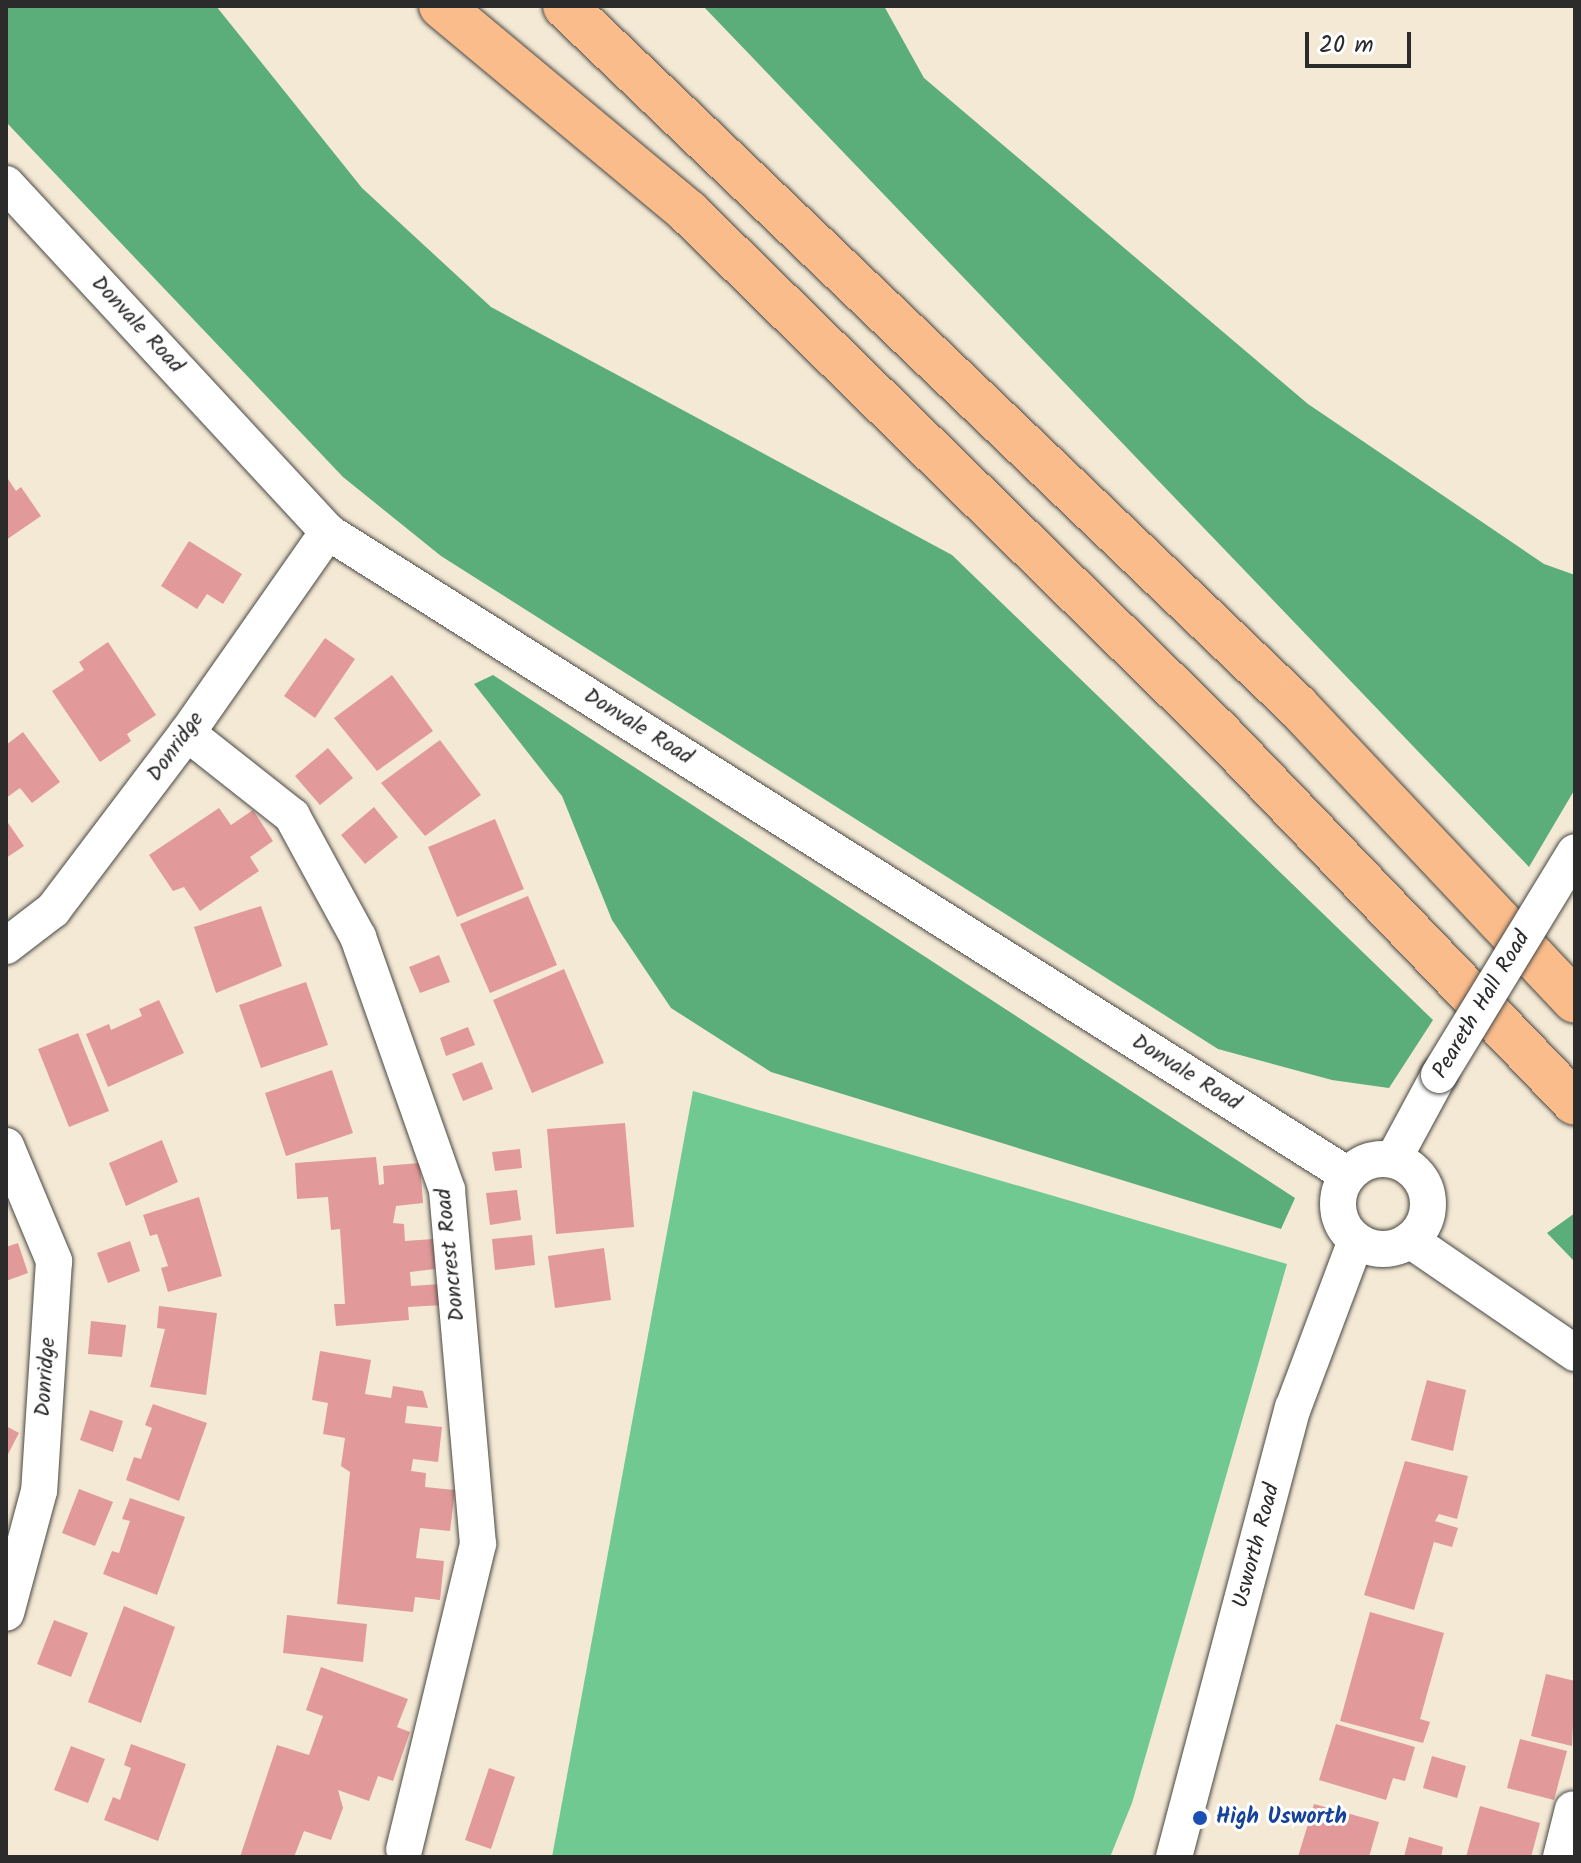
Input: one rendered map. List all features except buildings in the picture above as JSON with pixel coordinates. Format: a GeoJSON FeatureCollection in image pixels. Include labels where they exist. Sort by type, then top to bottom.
{"type":"FeatureCollection","features":[{"type":"Feature","properties":{"kind":"highway"},"geometry":{"type":"LineString","coordinates":[[441,6],[688,212],[1221,734],[1575,1103]]}},
{"type":"Feature","properties":{"kind":"highway"},"geometry":{"type":"LineString","coordinates":[[565,6],[1297,706],[1575,1001]]}},
{"type":"Feature","properties":{"kind":"street","name":"Donvale Road"},"geometry":{"type":"LineString","coordinates":[[6,184],[328,532],[1348,1175]]}},
{"type":"Feature","properties":{"kind":"street","name":"Donridge"},"geometry":{"type":"LineString","coordinates":[[6,946],[53,910],[187,733],[328,532]]}},
{"type":"Feature","properties":{"kind":"street","name":"Doncrest Road"},"geometry":{"type":"LineString","coordinates":[[187,733],[292,816],[358,937],[447,1190],[478,1544],[404,1849]]}},
{"type":"Feature","properties":{"kind":"street","name":"Peareth Hall Road"},"geometry":{"type":"LineString","coordinates":[[1393,1160],[1439,1075],[1575,852]]}},
{"type":"Feature","properties":{"kind":"street","name":"Donridge"},"geometry":{"type":"LineString","coordinates":[[6,1146],[54,1261],[39,1491],[6,1613]]}},
{"type":"Feature","properties":{"kind":"street"},"geometry":{"type":"LineString","coordinates":[[1393,1160],[1417,1175],[1428,1202],[1420,1229],[1410,1240],[1389,1249],[1356,1240],[1339,1216],[1341,1188],[1348,1175],[1369,1161],[1393,1160]]}},
{"type":"Feature","properties":{"kind":"street","name":"Usworth Road"},"geometry":{"type":"LineString","coordinates":[[1174,1857],[1293,1408],[1356,1240]]}},
{"type":"Feature","properties":{"kind":"street"},"geometry":{"type":"LineString","coordinates":[[1410,1240],[1575,1353]]}},
{"type":"Feature","properties":{"kind":"street"},"geometry":{"type":"LineString","coordinates":[[1561,1857],[1573,1809]]}},
{"type":"Feature","properties":{"kind":"green space"},"geometry":{"type":"Polygon","coordinates":[[[6,6],[216,6],[362,188],[491,307],[952,555],[1433,1020],[1389,1088],[1332,1080],[1218,1049],[441,556],[343,477],[6,122],[6,6]]]}},
{"type":"Feature","properties":{"kind":"green space"},"geometry":{"type":"Polygon","coordinates":[[[703,6],[884,6],[924,78],[1308,404],[1544,564],[1575,575],[1575,789],[1529,867],[703,6]]]}},
{"type":"Feature","properties":{"kind":"green space"},"geometry":{"type":"Polygon","coordinates":[[[493,675],[1295,1198],[1281,1229],[771,1072],[671,1008],[612,920],[562,796],[474,684],[493,675]]]}},
{"type":"Feature","properties":{"kind":"green space"},"geometry":{"type":"Polygon","coordinates":[[[693,1091],[1287,1264],[1132,1803],[1110,1857],[552,1857],[693,1091]]]}},
{"type":"Feature","properties":{"kind":"green space"},"geometry":{"type":"Polygon","coordinates":[[[1575,1213],[1575,1262],[1547,1233],[1575,1213]]]}},
{"type":"Feature","properties":{"kind":"place","name":"High Usworth"},"geometry":{"type":"Point","coordinates":[1200,1818]}}]}
